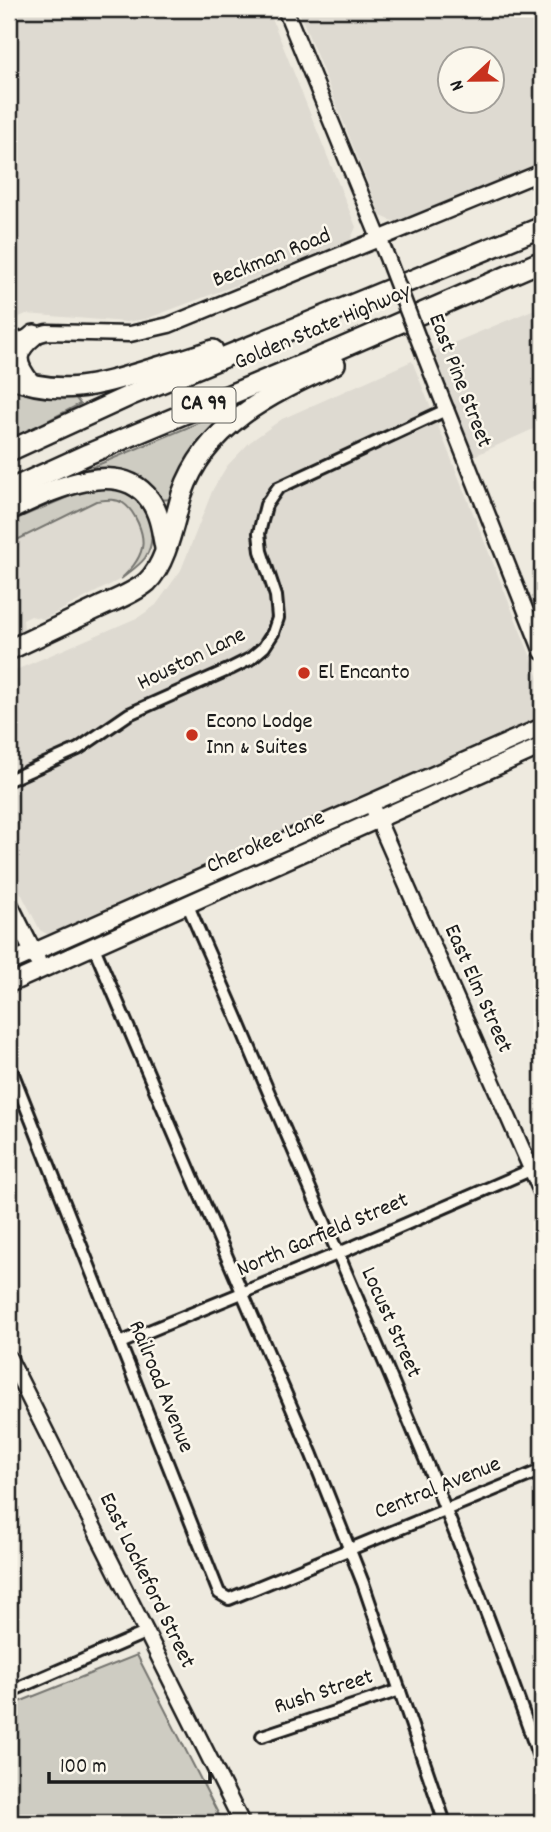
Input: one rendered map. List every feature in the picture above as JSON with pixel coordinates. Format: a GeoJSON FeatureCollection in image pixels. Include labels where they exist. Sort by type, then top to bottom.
{"type":"FeatureCollection","features":[{"type":"Feature","properties":{"kind":"highway","name":"Golden State Highway"},"geometry":{"type":"LineString","coordinates":[[9,451],[130,396],[542,227]]}},
{"type":"Feature","properties":{"kind":"highway","name":"Golden State Highway"},"geometry":{"type":"LineString","coordinates":[[9,490],[542,261]]}},
{"type":"Feature","properties":{"kind":"highway"},"geometry":{"type":"LineString","coordinates":[[9,650],[146,582],[156,570],[184,490],[205,452],[228,425],[279,391],[341,362],[400,321]]}},
{"type":"Feature","properties":{"kind":"highway"},"geometry":{"type":"LineString","coordinates":[[9,377],[52,389],[75,389],[106,383],[262,334],[305,326]]}},
{"type":"Feature","properties":{"kind":"highway"},"geometry":{"type":"LineString","coordinates":[[30,383],[20,371],[17,360],[19,350],[34,335]]}},
{"type":"Feature","properties":{"kind":"highway"},"geometry":{"type":"LineString","coordinates":[[9,510],[87,480],[114,478],[127,481],[150,500],[157,513],[165,548]]}},
{"type":"Feature","properties":{"kind":"main road","name":"Cherokee Lane"},"geometry":{"type":"LineString","coordinates":[[9,963],[542,727]]}},
{"type":"Feature","properties":{"kind":"main road","name":"Cherokee Lane"},"geometry":{"type":"LineString","coordinates":[[9,984],[187,902],[542,746]]}},
{"type":"Feature","properties":{"kind":"main road"},"geometry":{"type":"LineString","coordinates":[[9,904],[41,969]]}},
{"type":"Feature","properties":{"kind":"street","name":"East Pine Street"},"geometry":{"type":"LineString","coordinates":[[285,9],[448,409],[462,453],[542,652]]}},
{"type":"Feature","properties":{"kind":"street","name":"Beckman Road"},"geometry":{"type":"LineString","coordinates":[[9,343],[34,335],[62,331],[130,334],[150,331],[542,172]]}},
{"type":"Feature","properties":{"kind":"street","name":"Houston Lane"},"geometry":{"type":"LineString","coordinates":[[9,780],[78,750],[129,714],[250,659],[264,647],[278,618],[276,596],[261,551],[259,533],[266,505],[278,488],[448,409]]}},
{"type":"Feature","properties":{"kind":"street","name":"East Elm Street"},"geometry":{"type":"LineString","coordinates":[[370,802],[537,1167],[542,1194]]}},
{"type":"Feature","properties":{"kind":"street","name":"Locust Street"},"geometry":{"type":"LineString","coordinates":[[187,902],[446,1509],[504,1656],[542,1766]]}},
{"type":"Feature","properties":{"kind":"street"},"geometry":{"type":"LineString","coordinates":[[93,945],[312,1455],[349,1548],[445,1823]]}},
{"type":"Feature","properties":{"kind":"street","name":"Railroad Avenue"},"geometry":{"type":"LineString","coordinates":[[9,1064],[219,1593],[229,1599],[248,1593],[349,1548]]}},
{"type":"Feature","properties":{"kind":"street","name":"North Garfield Street"},"geometry":{"type":"LineString","coordinates":[[120,1343],[337,1254],[537,1167]]}},
{"type":"Feature","properties":{"kind":"street","name":"East Lockeford Street"},"geometry":{"type":"LineString","coordinates":[[9,1359],[242,1823]]}},
{"type":"Feature","properties":{"kind":"street","name":"Central Avenue"},"geometry":{"type":"LineString","coordinates":[[349,1548],[542,1470]]}},
{"type":"Feature","properties":{"kind":"street"},"geometry":{"type":"LineString","coordinates":[[9,1692],[145,1633]]}},
{"type":"Feature","properties":{"kind":"street","name":"Rush Street"},"geometry":{"type":"LineString","coordinates":[[262,1736],[400,1690]]}},
{"type":"Feature","properties":{"kind":"shaded area"},"geometry":{"type":"Polygon","coordinates":[[[9,9],[268,9],[356,227],[349,243],[146,319],[126,322],[26,314],[9,322],[9,9]]]}},
{"type":"Feature","properties":{"kind":"shaded area"},"geometry":{"type":"Polygon","coordinates":[[[298,9],[542,9],[542,162],[397,223],[381,216],[298,9]]]}},
{"type":"Feature","properties":{"kind":"shaded area"},"geometry":{"type":"Polygon","coordinates":[[[542,306],[542,425],[474,456],[434,351],[542,306]]]}},
{"type":"Feature","properties":{"kind":"shaded area"},"geometry":{"type":"Polygon","coordinates":[[[412,361],[542,685],[542,716],[50,936],[40,930],[9,870],[9,673],[139,617],[156,605],[181,570],[213,489],[227,466],[250,442],[282,419],[412,361]]]}},
{"type":"Feature","properties":{"kind":"shaded area"},"geometry":{"type":"Polygon","coordinates":[[[9,388],[41,397],[75,397],[80,404],[9,441],[9,388]]]}},
{"type":"Feature","properties":{"kind":"shaded area"},"geometry":{"type":"Polygon","coordinates":[[[227,411],[230,417],[172,499],[159,500],[151,490],[66,478],[227,411]]]}},
{"type":"Feature","properties":{"kind":"shaded area"},"geometry":{"type":"Polygon","coordinates":[[[104,487],[125,492],[133,498],[145,513],[151,530],[145,558],[121,579],[141,553],[143,542],[135,517],[120,501],[96,501],[9,544],[9,522],[82,491],[104,487]]]}},
{"type":"Feature","properties":{"kind":"shaded area"},"geometry":{"type":"Polygon","coordinates":[[[110,499],[123,503],[134,515],[141,530],[142,547],[135,565],[121,579],[44,619],[31,616],[23,620],[24,629],[9,636],[9,544],[96,501],[110,499]]]}},
{"type":"Feature","properties":{"kind":"shaded area"},"geometry":{"type":"Polygon","coordinates":[[[137,1655],[223,1823],[9,1823],[9,1706],[137,1655]]]}},
{"type":"Feature","properties":{"kind":"place","name":"El Encanto"},"geometry":{"type":"Point","coordinates":[304,673]}},
{"type":"Feature","properties":{"kind":"place","name":"Econo Lodge Inn & Suites"},"geometry":{"type":"Point","coordinates":[192,735]}}]}
